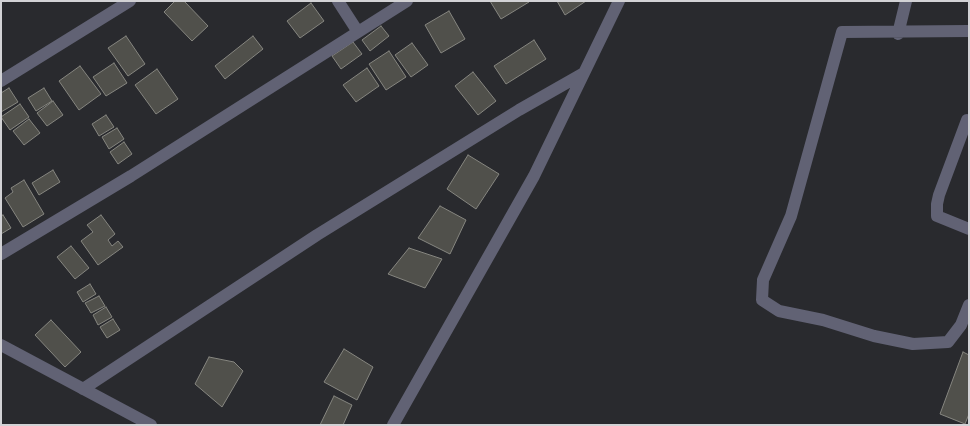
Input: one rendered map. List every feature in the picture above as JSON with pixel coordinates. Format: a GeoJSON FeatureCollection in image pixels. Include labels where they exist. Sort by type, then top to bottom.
{"type":"FeatureCollection","features":[{"type":"Feature","properties":{"kind":"street"},"geometry":{"type":"LineString","coordinates":[[1,81],[130,1]]}},
{"type":"Feature","properties":{"kind":"street"},"geometry":{"type":"LineString","coordinates":[[338,1],[358,32]]}},
{"type":"Feature","properties":{"kind":"street"},"geometry":{"type":"LineString","coordinates":[[1,254],[131,176],[407,1]]}},
{"type":"Feature","properties":{"kind":"street"},"geometry":{"type":"LineString","coordinates":[[393,425],[534,176],[619,1]]}},
{"type":"Feature","properties":{"kind":"street"},"geometry":{"type":"LineString","coordinates":[[898,33],[906,1]]}},
{"type":"Feature","properties":{"kind":"street"},"geometry":{"type":"LineString","coordinates":[[969,31],[842,32],[791,216],[763,280],[762,300],[779,311],[823,320],[874,336],[913,344],[948,342],[962,325],[969,305]]}},
{"type":"Feature","properties":{"kind":"street"},"geometry":{"type":"LineString","coordinates":[[83,389],[325,230],[519,110],[584,73]]}},
{"type":"Feature","properties":{"kind":"street"},"geometry":{"type":"LineString","coordinates":[[967,120],[936,204],[937,216],[969,229]]}},
{"type":"Feature","properties":{"kind":"street"},"geometry":{"type":"LineString","coordinates":[[1,345],[151,425]]}},
{"type":"Feature","properties":{"kind":"building"},"geometry":{"type":"Polygon","coordinates":[[[175,1],[184,1],[208,26],[192,41],[164,12],[175,1]]]}},
{"type":"Feature","properties":{"kind":"building"},"geometry":{"type":"Polygon","coordinates":[[[490,1],[529,1],[529,2],[501,19],[490,1]]]}},
{"type":"Feature","properties":{"kind":"building"},"geometry":{"type":"Polygon","coordinates":[[[557,1],[586,1],[565,15],[557,1]]]}},
{"type":"Feature","properties":{"kind":"building"},"geometry":{"type":"Polygon","coordinates":[[[311,3],[324,21],[300,38],[287,21],[311,3]]]}},
{"type":"Feature","properties":{"kind":"building"},"geometry":{"type":"Polygon","coordinates":[[[449,11],[465,39],[441,53],[425,25],[449,11]]]}},
{"type":"Feature","properties":{"kind":"building"},"geometry":{"type":"Polygon","coordinates":[[[381,26],[389,36],[370,51],[362,40],[381,26]]]}},
{"type":"Feature","properties":{"kind":"building"},"geometry":{"type":"Polygon","coordinates":[[[126,36],[145,64],[128,76],[108,48],[126,36]]]}},
{"type":"Feature","properties":{"kind":"building"},"geometry":{"type":"Polygon","coordinates":[[[253,36],[263,49],[225,79],[215,66],[253,36]]]}},
{"type":"Feature","properties":{"kind":"building"},"geometry":{"type":"Polygon","coordinates":[[[534,40],[546,59],[506,84],[494,66],[534,40]]]}},
{"type":"Feature","properties":{"kind":"building"},"geometry":{"type":"Polygon","coordinates":[[[353,42],[362,54],[341,69],[332,56],[353,42]]]}},
{"type":"Feature","properties":{"kind":"building"},"geometry":{"type":"Polygon","coordinates":[[[412,43],[428,65],[411,77],[395,55],[412,43]]]}},
{"type":"Feature","properties":{"kind":"building"},"geometry":{"type":"Polygon","coordinates":[[[389,51],[406,77],[386,90],[369,64],[389,51]]]}},
{"type":"Feature","properties":{"kind":"building"},"geometry":{"type":"Polygon","coordinates":[[[114,63],[127,83],[106,96],[93,77],[114,63]]]}},
{"type":"Feature","properties":{"kind":"building"},"geometry":{"type":"Polygon","coordinates":[[[80,66],[101,94],[79,110],[59,81],[80,66]]]}},
{"type":"Feature","properties":{"kind":"building"},"geometry":{"type":"Polygon","coordinates":[[[367,68],[379,86],[356,102],[343,85],[367,68]]]}},
{"type":"Feature","properties":{"kind":"building"},"geometry":{"type":"Polygon","coordinates":[[[157,69],[178,99],[156,114],[135,85],[157,69]]]}},
{"type":"Feature","properties":{"kind":"building"},"geometry":{"type":"Polygon","coordinates":[[[473,72],[496,101],[478,115],[455,86],[473,72]]]}},
{"type":"Feature","properties":{"kind":"building"},"geometry":{"type":"Polygon","coordinates":[[[9,88],[18,102],[1,112],[1,93],[9,88]]]}},
{"type":"Feature","properties":{"kind":"building"},"geometry":{"type":"Polygon","coordinates":[[[44,88],[52,101],[36,111],[28,98],[44,88]]]}},
{"type":"Feature","properties":{"kind":"building"},"geometry":{"type":"Polygon","coordinates":[[[53,101],[63,115],[47,126],[37,113],[53,101]]]}},
{"type":"Feature","properties":{"kind":"building"},"geometry":{"type":"Polygon","coordinates":[[[20,104],[29,117],[10,130],[1,117],[20,104]]]}},
{"type":"Feature","properties":{"kind":"building"},"geometry":{"type":"Polygon","coordinates":[[[106,115],[114,127],[99,136],[92,124],[106,115]]]}},
{"type":"Feature","properties":{"kind":"building"},"geometry":{"type":"Polygon","coordinates":[[[29,119],[40,133],[24,145],[13,131],[29,119]]]}},
{"type":"Feature","properties":{"kind":"building"},"geometry":{"type":"Polygon","coordinates":[[[117,128],[124,139],[109,149],[102,137],[117,128]]]}},
{"type":"Feature","properties":{"kind":"building"},"geometry":{"type":"Polygon","coordinates":[[[124,142],[132,154],[118,164],[110,152],[124,142]]]}},
{"type":"Feature","properties":{"kind":"building"},"geometry":{"type":"Polygon","coordinates":[[[468,155],[499,174],[476,209],[447,189],[468,155]]]}},
{"type":"Feature","properties":{"kind":"building"},"geometry":{"type":"Polygon","coordinates":[[[53,170],[60,182],[39,195],[32,183],[53,170]]]}},
{"type":"Feature","properties":{"kind":"building"},"geometry":{"type":"Polygon","coordinates":[[[24,180],[44,214],[23,227],[5,198],[13,192],[11,188],[24,180]]]}},
{"type":"Feature","properties":{"kind":"building"},"geometry":{"type":"Polygon","coordinates":[[[440,206],[466,220],[450,254],[418,238],[440,206]]]}},
{"type":"Feature","properties":{"kind":"building"},"geometry":{"type":"Polygon","coordinates":[[[3,215],[11,228],[1,234],[1,216],[3,215]]]}},
{"type":"Feature","properties":{"kind":"building"},"geometry":{"type":"Polygon","coordinates":[[[101,215],[115,234],[108,240],[112,246],[118,241],[123,247],[98,265],[81,241],[93,232],[87,225],[101,215]]]}},
{"type":"Feature","properties":{"kind":"building"},"geometry":{"type":"Polygon","coordinates":[[[71,246],[89,268],[75,279],[57,257],[71,246]]]}},
{"type":"Feature","properties":{"kind":"building"},"geometry":{"type":"Polygon","coordinates":[[[409,248],[442,259],[425,288],[388,274],[409,248]]]}},
{"type":"Feature","properties":{"kind":"building"},"geometry":{"type":"Polygon","coordinates":[[[90,284],[96,294],[83,302],[77,292],[90,284]]]}},
{"type":"Feature","properties":{"kind":"building"},"geometry":{"type":"Polygon","coordinates":[[[99,296],[105,306],[91,313],[85,303],[99,296]]]}},
{"type":"Feature","properties":{"kind":"building"},"geometry":{"type":"Polygon","coordinates":[[[106,307],[112,317],[98,325],[93,315],[106,307]]]}},
{"type":"Feature","properties":{"kind":"building"},"geometry":{"type":"Polygon","coordinates":[[[113,319],[120,330],[107,338],[100,327],[113,319]]]}},
{"type":"Feature","properties":{"kind":"building"},"geometry":{"type":"Polygon","coordinates":[[[51,320],[81,352],[65,367],[35,335],[51,320]]]}},
{"type":"Feature","properties":{"kind":"building"},"geometry":{"type":"Polygon","coordinates":[[[344,349],[373,367],[357,400],[324,382],[344,349]]]}},
{"type":"Feature","properties":{"kind":"building"},"geometry":{"type":"Polygon","coordinates":[[[963,352],[969,355],[969,414],[965,424],[940,414],[963,352]]]}},
{"type":"Feature","properties":{"kind":"building"},"geometry":{"type":"Polygon","coordinates":[[[209,357],[234,362],[243,371],[222,407],[195,384],[209,357]]]}},
{"type":"Feature","properties":{"kind":"building"},"geometry":{"type":"Polygon","coordinates":[[[334,396],[352,405],[343,425],[320,425],[334,396]]]}}]}
